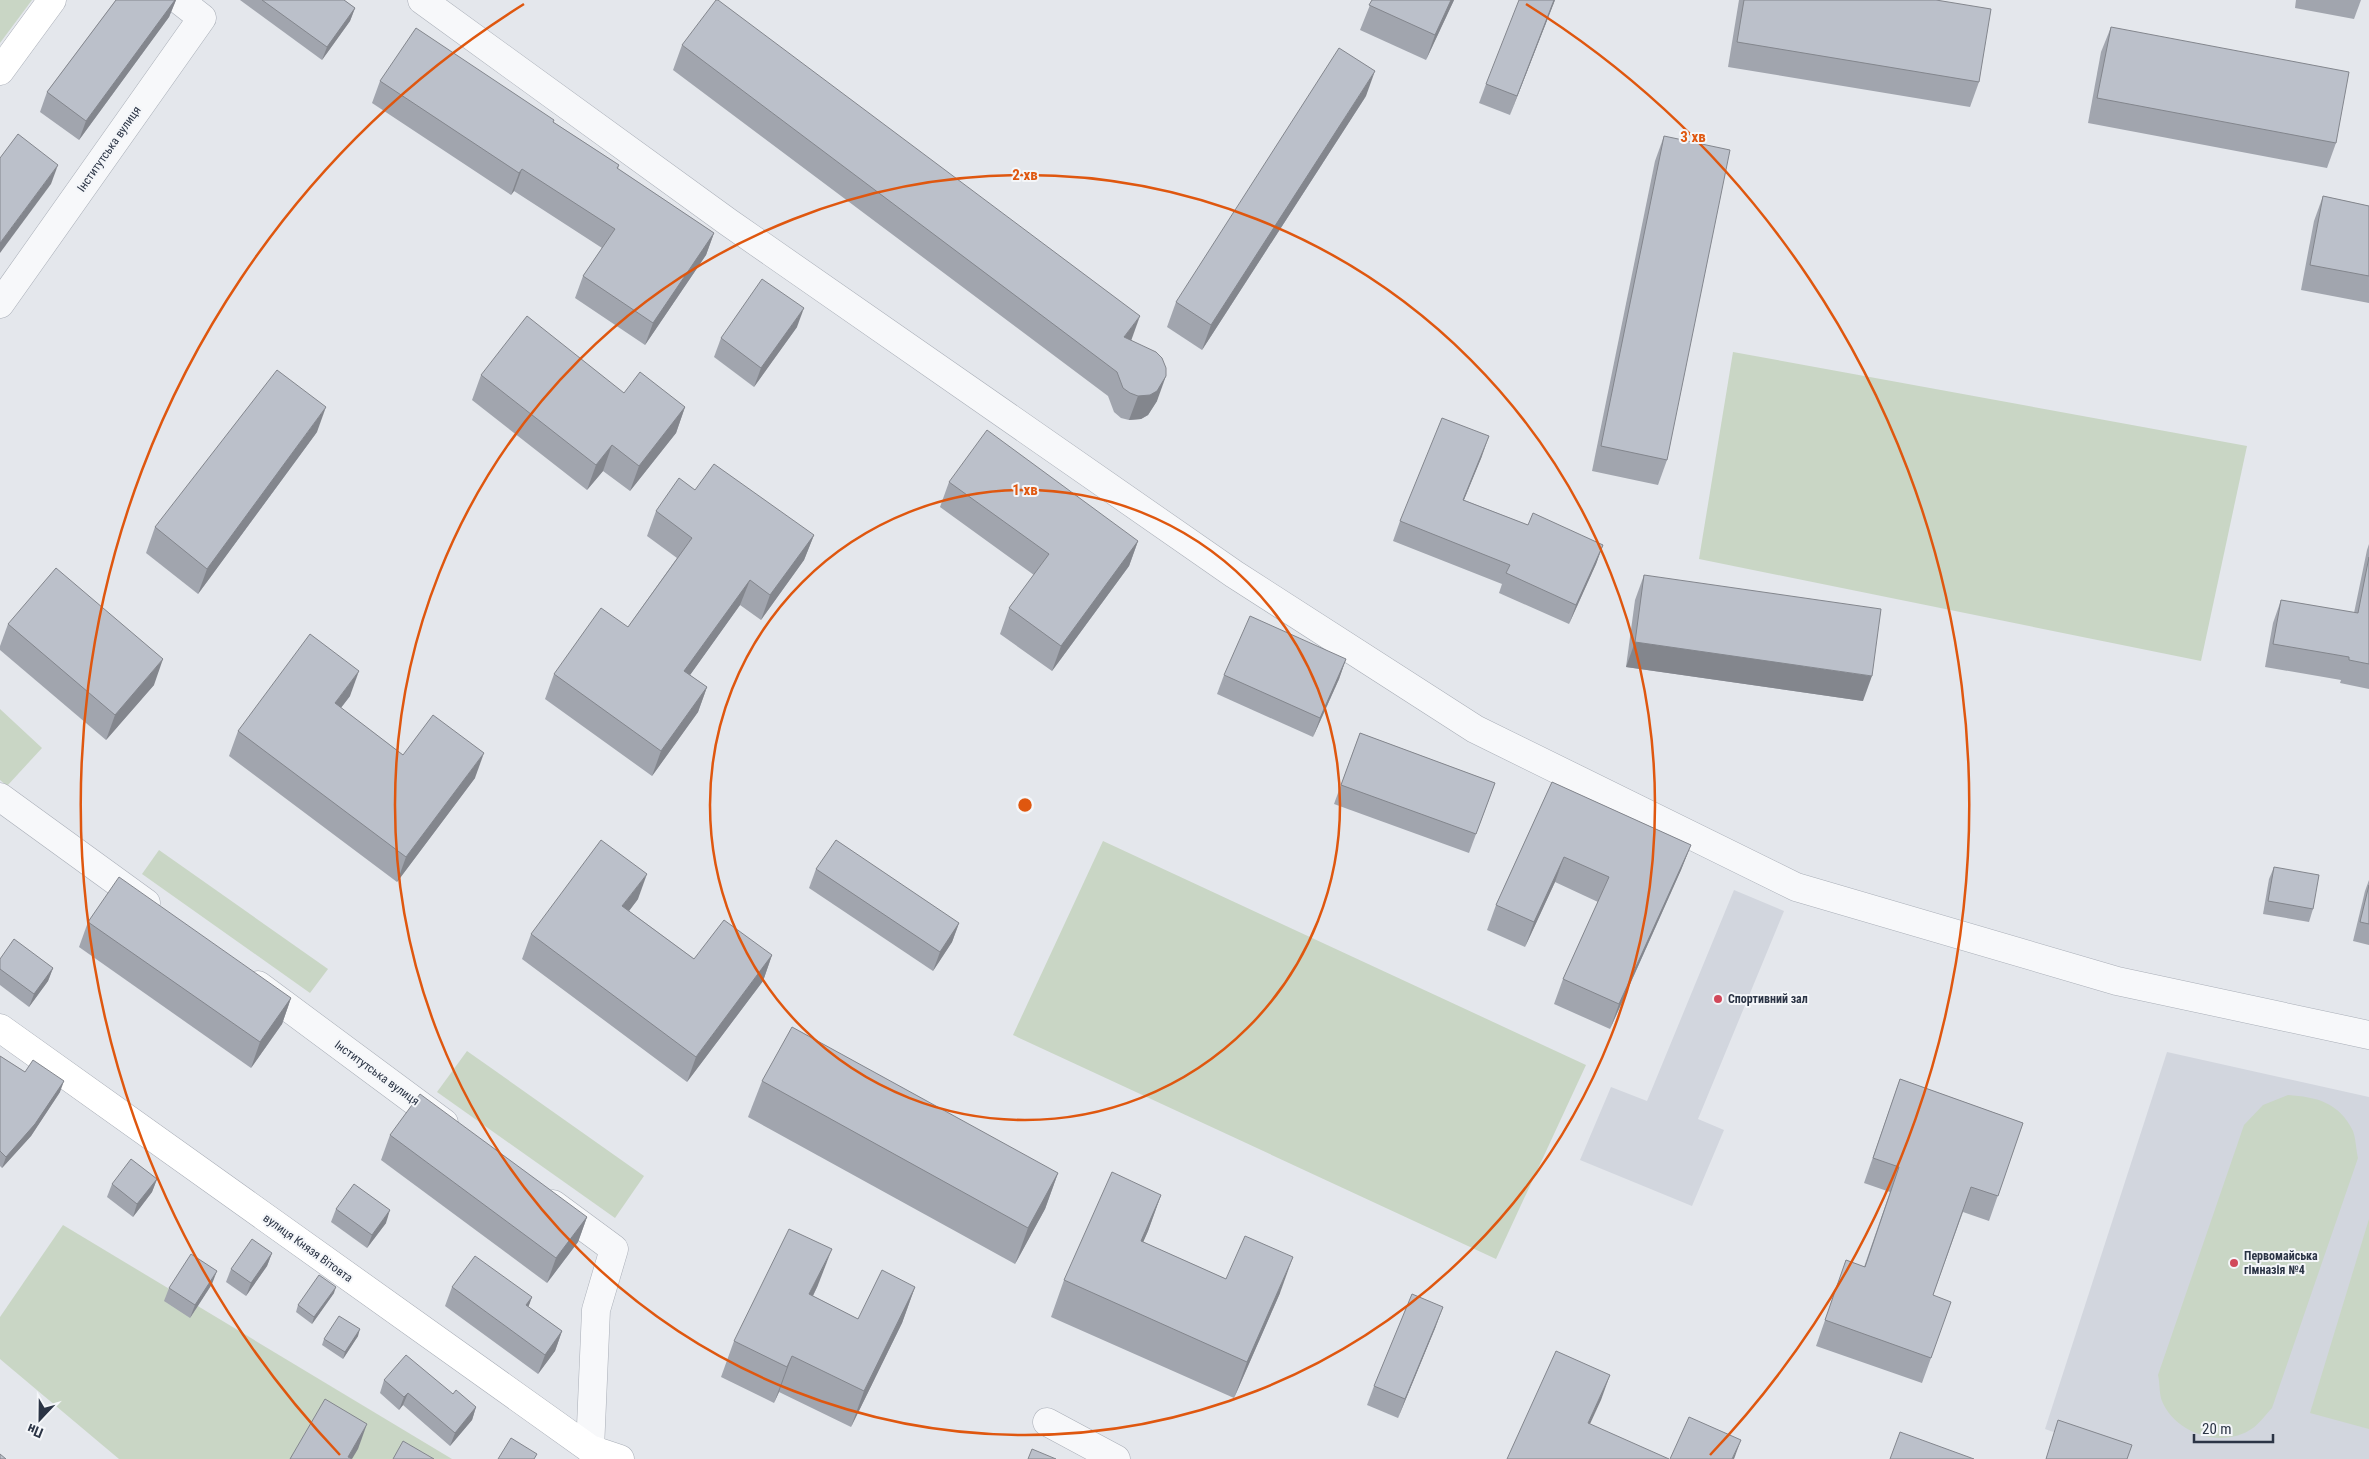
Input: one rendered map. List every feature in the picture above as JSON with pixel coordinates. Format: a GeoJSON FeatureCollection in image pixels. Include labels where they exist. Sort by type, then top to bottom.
{"type":"FeatureCollection","features":[{"type":"Feature","properties":{"kind":"street"},"geometry":{"type":"LineString","coordinates":[[0,71],[52,0]]}},
{"type":"Feature","properties":{"kind":"street","name":"Інститутська вулиця"},"geometry":{"type":"LineString","coordinates":[[0,304],[202,18],[179,0]]}},
{"type":"Feature","properties":{"kind":"street"},"geometry":{"type":"LineString","coordinates":[[422,0],[736,228],[1226,568],[1476,729],[1796,887],[2117,981],[2369,1036]]}},
{"type":"Feature","properties":{"kind":"street"},"geometry":{"type":"LineString","coordinates":[[0,797],[170,920]]}},
{"type":"Feature","properties":{"kind":"street","name":"Інститутська вулиця"},"geometry":{"type":"LineString","coordinates":[[240,972],[462,1136]]}},
{"type":"Feature","properties":{"kind":"street","name":"вулиця Князя Вітовта"},"geometry":{"type":"LineString","coordinates":[[0,1028],[590,1448],[620,1459]]}},
{"type":"Feature","properties":{"kind":"street"},"geometry":{"type":"LineString","coordinates":[[534,1190],[614,1249],[596,1310],[590,1448]]}},
{"type":"Feature","properties":{"kind":"street"},"geometry":{"type":"LineString","coordinates":[[1047,1422],[1116,1459]]}},
{"type":"Feature","properties":{"kind":"shaded area","name":"Спортивний зал"},"geometry":{"type":"Polygon","coordinates":[[[1734,890],[1784,911],[1698,1119],[1724,1130],[1692,1206],[1580,1160],[1611,1087],[1647,1101],[1734,890]]]}},
{"type":"Feature","properties":{"kind":"shaded area","name":"Первомайська гімназія №4"},"geometry":{"type":"Polygon","coordinates":[[[2167,1052],[2369,1097],[2369,1459],[2128,1459],[2045,1429],[2167,1052]]]}},
{"type":"Feature","properties":{"kind":"green space"},"geometry":{"type":"Polygon","coordinates":[[[0,0],[32,0],[0,43],[0,0]]]}},
{"type":"Feature","properties":{"kind":"green space"},"geometry":{"type":"Polygon","coordinates":[[[1733,352],[2247,446],[2201,661],[1699,559],[1733,352]]]}},
{"type":"Feature","properties":{"kind":"green space"},"geometry":{"type":"Polygon","coordinates":[[[0,709],[42,748],[7,786],[0,780],[0,709]]]}},
{"type":"Feature","properties":{"kind":"green space"},"geometry":{"type":"Polygon","coordinates":[[[1103,841],[1586,1065],[1496,1259],[1013,1035],[1103,841]]]}},
{"type":"Feature","properties":{"kind":"green space"},"geometry":{"type":"Polygon","coordinates":[[[159,850],[328,969],[310,993],[142,874],[159,850]]]}},
{"type":"Feature","properties":{"kind":"green space"},"geometry":{"type":"Polygon","coordinates":[[[467,1051],[644,1176],[615,1218],[437,1092],[467,1051]]]}},
{"type":"Feature","properties":{"kind":"green space"},"geometry":{"type":"Polygon","coordinates":[[[2288,1095],[2308,1097],[2326,1103],[2341,1113],[2353,1131],[2358,1158],[2272,1408],[2256,1426],[2241,1434],[2215,1438],[2202,1435],[2178,1423],[2169,1413],[2161,1398],[2158,1375],[2244,1125],[2263,1105],[2288,1095]]]}},
{"type":"Feature","properties":{"kind":"green space"},"geometry":{"type":"Polygon","coordinates":[[[2369,1219],[2369,1429],[2310,1413],[2369,1219]]]}},
{"type":"Feature","properties":{"kind":"green space"},"geometry":{"type":"Polygon","coordinates":[[[63,1225],[452,1459],[119,1459],[0,1359],[0,1317],[63,1225]]]}},
{"type":"Feature","properties":{"kind":"building"},"geometry":{"type":"Polygon","coordinates":[[[116,0],[175,0],[86,121],[47,92],[116,0]]]}},
{"type":"Feature","properties":{"kind":"building"},"geometry":{"type":"Polygon","coordinates":[[[262,0],[344,0],[355,8],[327,47],[262,0]]]}},
{"type":"Feature","properties":{"kind":"building"},"geometry":{"type":"Polygon","coordinates":[[[716,0],[1140,316],[1124,337],[1156,352],[1162,358],[1166,368],[1166,376],[1157,391],[1150,395],[1138,396],[1123,388],[1117,372],[682,45],[716,0]]]}},
{"type":"Feature","properties":{"kind":"building"},"geometry":{"type":"Polygon","coordinates":[[[1372,0],[1451,0],[1435,35],[1369,5],[1372,0]]]}},
{"type":"Feature","properties":{"kind":"building"},"geometry":{"type":"Polygon","coordinates":[[[1519,0],[1554,0],[1517,96],[1486,84],[1519,0]]]}},
{"type":"Feature","properties":{"kind":"building"},"geometry":{"type":"Polygon","coordinates":[[[1744,0],[1936,0],[1991,9],[1979,82],[1737,42],[1744,0]]]}},
{"type":"Feature","properties":{"kind":"building"},"geometry":{"type":"Polygon","coordinates":[[[2111,27],[2349,72],[2336,143],[2097,98],[2111,27]]]}},
{"type":"Feature","properties":{"kind":"building"},"geometry":{"type":"Polygon","coordinates":[[[416,28],[554,120],[553,122],[619,165],[617,168],[714,233],[653,323],[583,276],[615,229],[522,169],[519,173],[380,81],[416,28]]]}},
{"type":"Feature","properties":{"kind":"building"},"geometry":{"type":"Polygon","coordinates":[[[1339,48],[1375,71],[1211,325],[1176,302],[1339,48]]]}},
{"type":"Feature","properties":{"kind":"building"},"geometry":{"type":"Polygon","coordinates":[[[18,134],[58,165],[0,243],[0,158],[18,134]]]}},
{"type":"Feature","properties":{"kind":"building"},"geometry":{"type":"Polygon","coordinates":[[[1664,136],[1730,150],[1667,460],[1601,446],[1664,136]]]}},
{"type":"Feature","properties":{"kind":"building"},"geometry":{"type":"Polygon","coordinates":[[[2323,196],[2369,206],[2369,276],[2310,265],[2323,196]]]}},
{"type":"Feature","properties":{"kind":"building"},"geometry":{"type":"Polygon","coordinates":[[[762,279],[804,308],[761,368],[721,338],[762,279]]]}},
{"type":"Feature","properties":{"kind":"building"},"geometry":{"type":"Polygon","coordinates":[[[527,316],[624,393],[640,372],[685,407],[639,466],[612,445],[596,465],[481,375],[527,316]]]}},
{"type":"Feature","properties":{"kind":"building"},"geometry":{"type":"Polygon","coordinates":[[[277,370],[326,407],[207,569],[155,527],[277,370]]]}},
{"type":"Feature","properties":{"kind":"building"},"geometry":{"type":"Polygon","coordinates":[[[1442,418],[1489,436],[1463,500],[1528,525],[1533,513],[1603,545],[1576,605],[1506,573],[1510,565],[1400,521],[1442,418]]]}},
{"type":"Feature","properties":{"kind":"building"},"geometry":{"type":"Polygon","coordinates":[[[987,430],[1138,541],[1061,646],[1009,608],[1049,554],[949,482],[987,430]]]}},
{"type":"Feature","properties":{"kind":"building"},"geometry":{"type":"Polygon","coordinates":[[[714,464],[814,535],[770,595],[750,580],[684,671],[707,687],[661,751],[554,674],[601,608],[628,627],[692,538],[656,511],[679,478],[695,490],[714,464]]]}},
{"type":"Feature","properties":{"kind":"building"},"geometry":{"type":"Polygon","coordinates":[[[2369,557],[2369,664],[2349,660],[2349,657],[2273,644],[2281,600],[2358,613],[2369,557]]]}},
{"type":"Feature","properties":{"kind":"building"},"geometry":{"type":"Polygon","coordinates":[[[56,568],[163,659],[115,715],[8,624],[56,568]]]}},
{"type":"Feature","properties":{"kind":"building"},"geometry":{"type":"Polygon","coordinates":[[[1644,575],[1881,609],[1872,676],[1635,642],[1644,575]]]}},
{"type":"Feature","properties":{"kind":"building"},"geometry":{"type":"Polygon","coordinates":[[[1250,616],[1346,659],[1320,718],[1224,675],[1250,616]]]}},
{"type":"Feature","properties":{"kind":"building"},"geometry":{"type":"Polygon","coordinates":[[[310,634],[359,671],[335,703],[403,755],[433,715],[484,753],[406,857],[238,731],[310,634]]]}},
{"type":"Feature","properties":{"kind":"building"},"geometry":{"type":"Polygon","coordinates":[[[1360,733],[1495,783],[1476,834],[1341,785],[1360,733]]]}},
{"type":"Feature","properties":{"kind":"building"},"geometry":{"type":"Polygon","coordinates":[[[1552,782],[1691,845],[1619,1004],[1563,979],[1609,877],[1564,857],[1534,922],[1496,905],[1552,782]]]}},
{"type":"Feature","properties":{"kind":"building"},"geometry":{"type":"Polygon","coordinates":[[[601,840],[647,874],[622,906],[694,959],[724,920],[772,955],[696,1057],[531,934],[601,840]]]}},
{"type":"Feature","properties":{"kind":"building"},"geometry":{"type":"Polygon","coordinates":[[[836,840],[959,923],[940,952],[816,869],[836,840]]]}},
{"type":"Feature","properties":{"kind":"building"},"geometry":{"type":"Polygon","coordinates":[[[2274,867],[2319,875],[2313,909],[2268,901],[2274,867]]]}},
{"type":"Feature","properties":{"kind":"building"},"geometry":{"type":"Polygon","coordinates":[[[119,877],[291,998],[260,1042],[88,922],[119,877]]]}},
{"type":"Feature","properties":{"kind":"building"},"geometry":{"type":"Polygon","coordinates":[[[2369,885],[2369,924],[2360,922],[2369,885]]]}},
{"type":"Feature","properties":{"kind":"building"},"geometry":{"type":"Polygon","coordinates":[[[14,939],[53,968],[34,994],[0,969],[0,959],[14,939]]]}},
{"type":"Feature","properties":{"kind":"building"},"geometry":{"type":"Polygon","coordinates":[[[792,1027],[1058,1173],[1028,1228],[762,1081],[792,1027]]]}},
{"type":"Feature","properties":{"kind":"building"},"geometry":{"type":"Polygon","coordinates":[[[0,1056],[25,1072],[33,1060],[64,1081],[35,1124],[6,1157],[0,1151],[0,1056]]]}},
{"type":"Feature","properties":{"kind":"building"},"geometry":{"type":"Polygon","coordinates":[[[1900,1079],[2023,1123],[1998,1196],[1971,1187],[1933,1295],[1951,1302],[1931,1358],[1825,1320],[1846,1260],[1865,1267],[1899,1167],[1873,1158],[1900,1079]]]}},
{"type":"Feature","properties":{"kind":"building"},"geometry":{"type":"Polygon","coordinates":[[[420,1094],[587,1217],[556,1258],[390,1135],[420,1094]]]}},
{"type":"Feature","properties":{"kind":"building"},"geometry":{"type":"Polygon","coordinates":[[[131,1159],[157,1179],[137,1204],[112,1184],[131,1159]]]}},
{"type":"Feature","properties":{"kind":"building"},"geometry":{"type":"Polygon","coordinates":[[[1112,1172],[1161,1195],[1141,1241],[1226,1279],[1245,1236],[1293,1257],[1247,1362],[1064,1280],[1112,1172]]]}},
{"type":"Feature","properties":{"kind":"building"},"geometry":{"type":"Polygon","coordinates":[[[354,1184],[390,1210],[372,1235],[336,1209],[354,1184]]]}},
{"type":"Feature","properties":{"kind":"building"},"geometry":{"type":"Polygon","coordinates":[[[789,1229],[832,1249],[809,1294],[858,1319],[882,1270],[915,1287],[864,1391],[792,1356],[787,1367],[734,1341],[789,1229]]]}},
{"type":"Feature","properties":{"kind":"building"},"geometry":{"type":"Polygon","coordinates":[[[252,1239],[272,1253],[251,1283],[231,1269],[252,1239]]]}},
{"type":"Feature","properties":{"kind":"building"},"geometry":{"type":"Polygon","coordinates":[[[191,1254],[217,1271],[195,1305],[169,1288],[191,1254]]]}},
{"type":"Feature","properties":{"kind":"building"},"geometry":{"type":"Polygon","coordinates":[[[475,1256],[532,1297],[526,1305],[562,1331],[545,1355],[452,1287],[475,1256]]]}},
{"type":"Feature","properties":{"kind":"building"},"geometry":{"type":"Polygon","coordinates":[[[319,1275],[336,1287],[314,1317],[298,1305],[319,1275]]]}},
{"type":"Feature","properties":{"kind":"building"},"geometry":{"type":"Polygon","coordinates":[[[1412,1294],[1443,1307],[1405,1399],[1374,1386],[1412,1294]]]}},
{"type":"Feature","properties":{"kind":"building"},"geometry":{"type":"Polygon","coordinates":[[[339,1316],[360,1329],[345,1352],[324,1339],[339,1316]]]}},
{"type":"Feature","properties":{"kind":"building"},"geometry":{"type":"Polygon","coordinates":[[[1556,1351],[1610,1375],[1588,1423],[1669,1459],[1507,1459],[1556,1351]]]}},
{"type":"Feature","properties":{"kind":"building"},"geometry":{"type":"Polygon","coordinates":[[[406,1355],[453,1394],[456,1390],[476,1407],[455,1433],[408,1393],[404,1397],[384,1380],[406,1355]]]}},
{"type":"Feature","properties":{"kind":"building"},"geometry":{"type":"Polygon","coordinates":[[[325,1399],[367,1424],[348,1457],[352,1459],[290,1459],[325,1399]]]}},
{"type":"Feature","properties":{"kind":"building"},"geometry":{"type":"Polygon","coordinates":[[[1689,1417],[1741,1440],[1732,1459],[1670,1459],[1689,1417]]]}},
{"type":"Feature","properties":{"kind":"building"},"geometry":{"type":"Polygon","coordinates":[[[2058,1420],[2132,1445],[2127,1459],[2046,1459],[2058,1420]]]}},
{"type":"Feature","properties":{"kind":"building"},"geometry":{"type":"Polygon","coordinates":[[[1900,1432],[1974,1459],[1890,1459],[1900,1432]]]}},
{"type":"Feature","properties":{"kind":"building"},"geometry":{"type":"Polygon","coordinates":[[[511,1438],[537,1454],[534,1459],[498,1459],[511,1438]]]}},
{"type":"Feature","properties":{"kind":"building"},"geometry":{"type":"Polygon","coordinates":[[[403,1441],[434,1459],[393,1459],[403,1441]]]}},
{"type":"Feature","properties":{"kind":"building"},"geometry":{"type":"Polygon","coordinates":[[[1032,1449],[1056,1459],[1028,1459],[1032,1449]]]}},
{"type":"Feature","properties":{"kind":"place","name":"Спортивний зал"},"geometry":{"type":"Point","coordinates":[1718,999]}},
{"type":"Feature","properties":{"kind":"place","name":"Первомайська гімназія №4"},"geometry":{"type":"Point","coordinates":[2234,1263]}}]}
